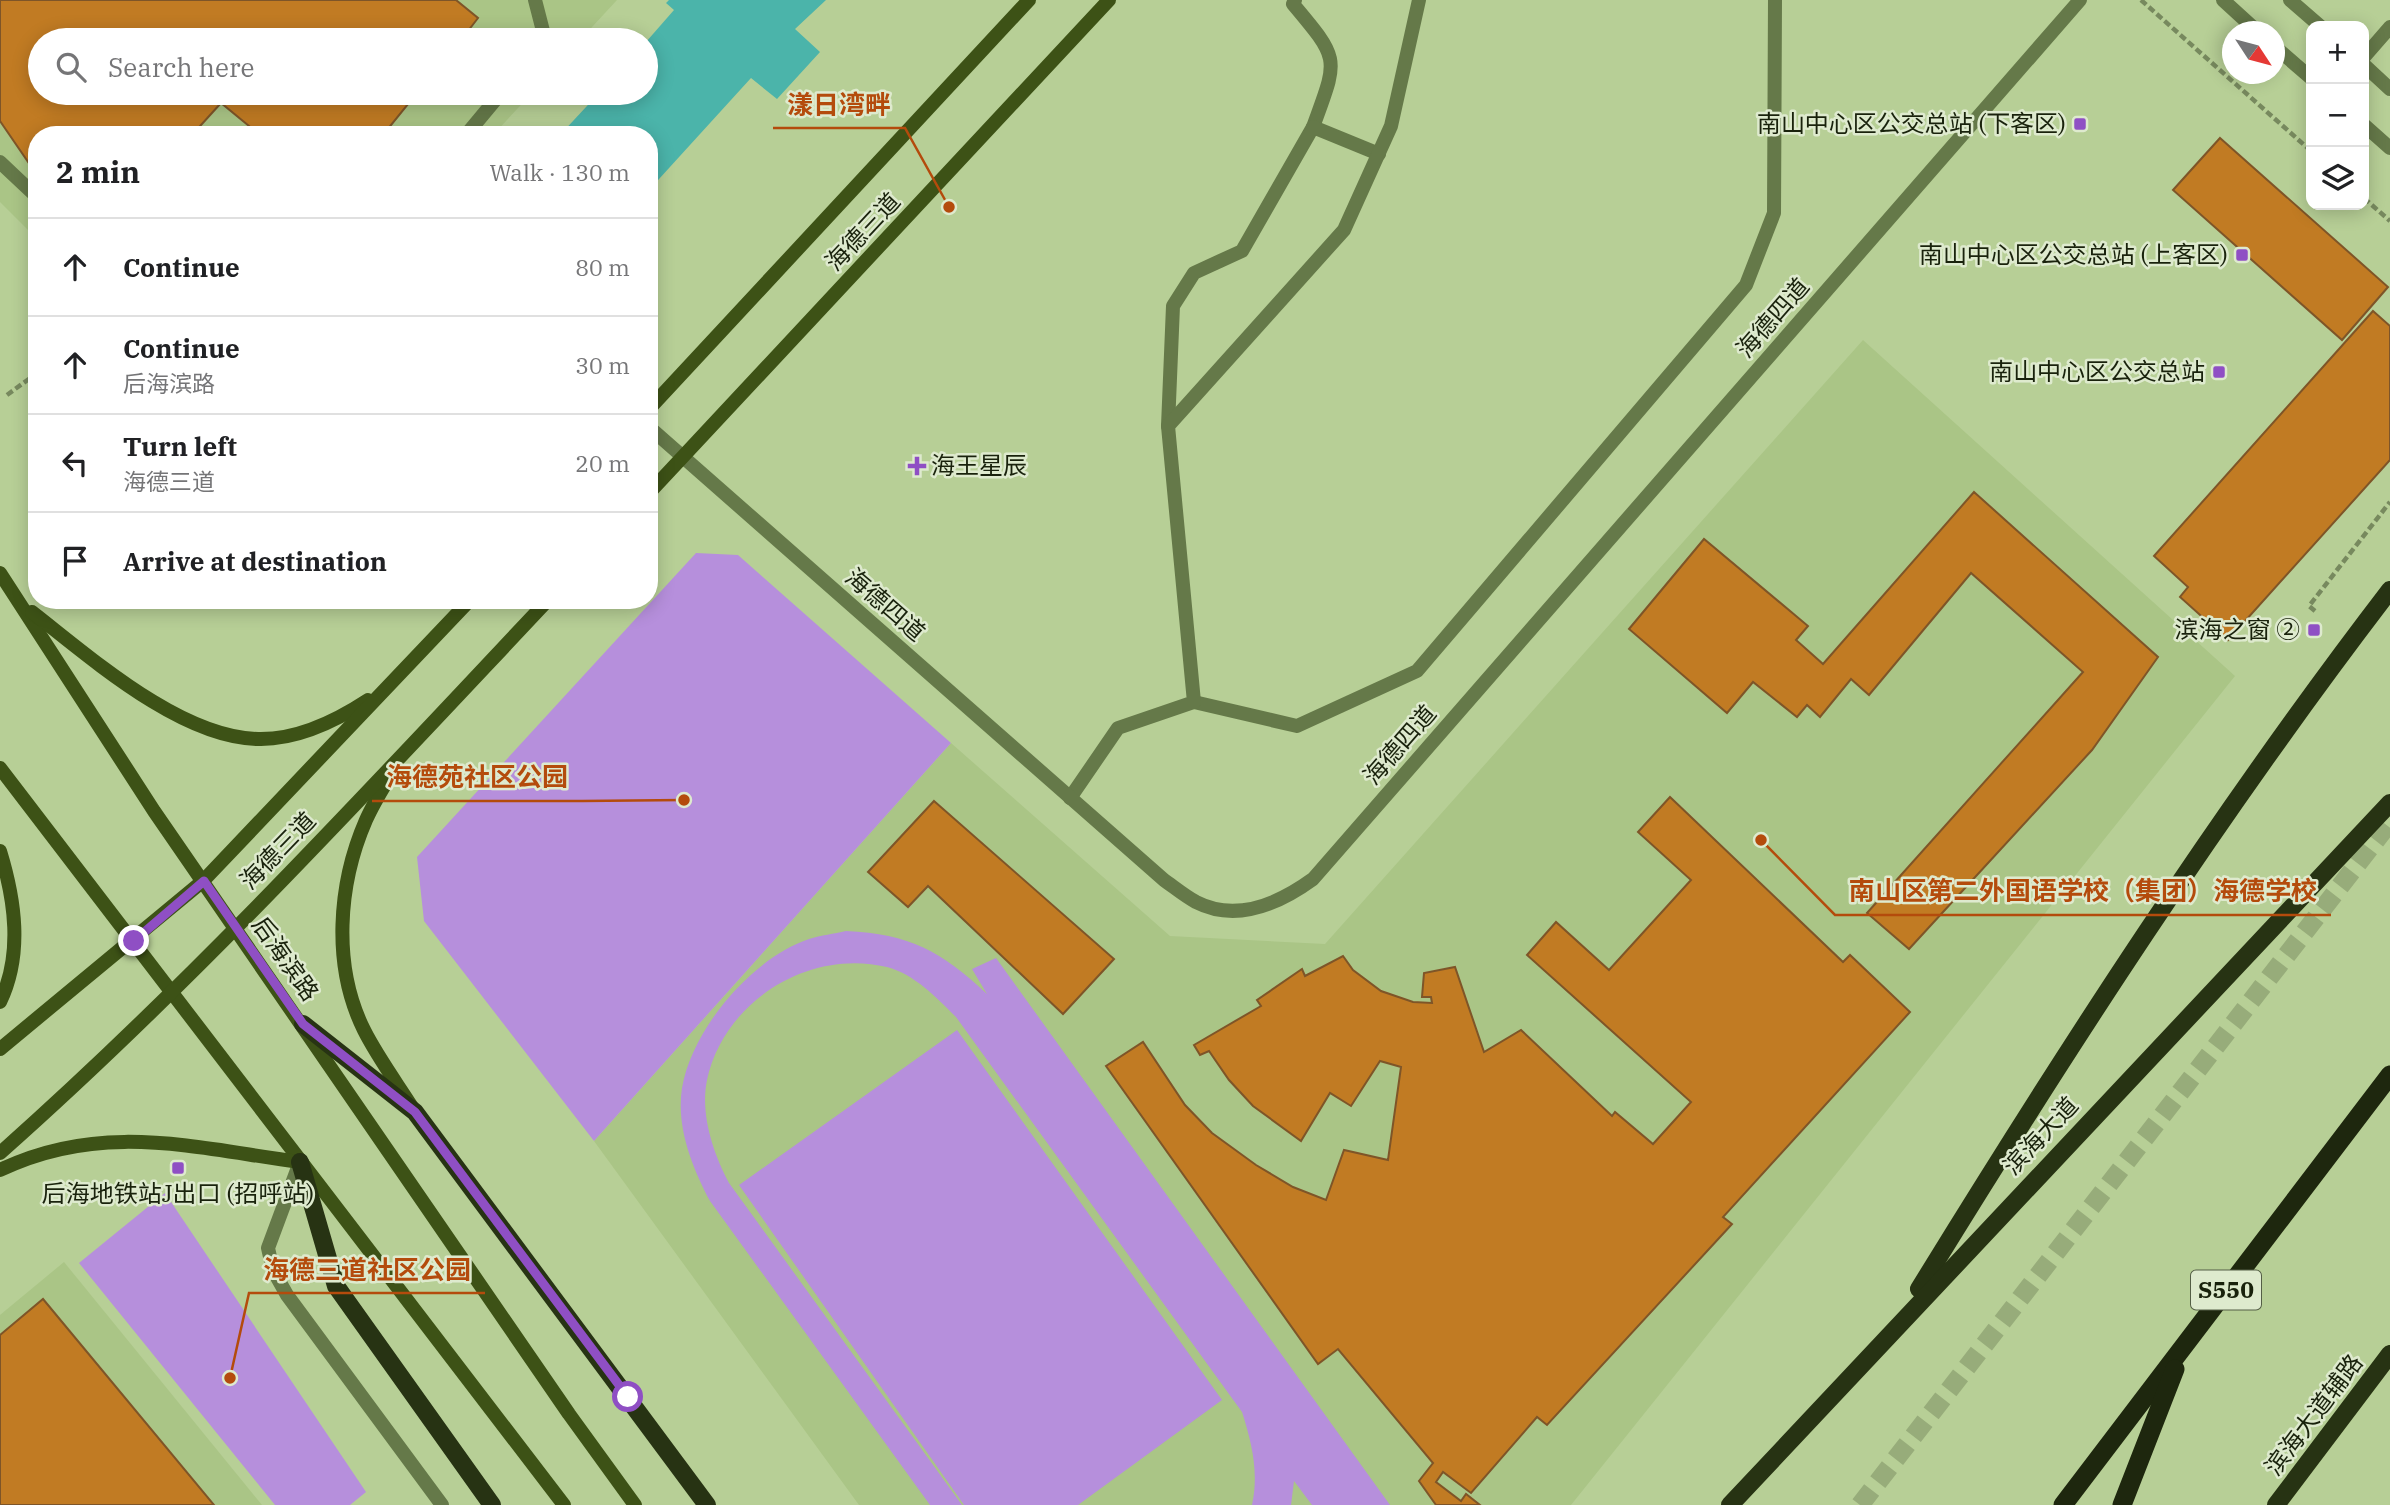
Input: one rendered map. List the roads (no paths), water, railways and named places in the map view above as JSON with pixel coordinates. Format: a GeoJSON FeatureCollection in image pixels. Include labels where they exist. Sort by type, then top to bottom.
{"type":"FeatureCollection","features":[{"type":"Feature","properties":{"kind":"highway","name":"S550"},"geometry":{"type":"LineString","coordinates":[[2063,1505],[2390,1075]]}},
{"type":"Feature","properties":{"kind":"highway"},"geometry":{"type":"LineString","coordinates":[[2122,1505],[2184,1346]]}},
{"type":"Feature","properties":{"kind":"main road","name":"海德三道"},"geometry":{"type":"LineString","coordinates":[[658,399],[1029,0]]}},
{"type":"Feature","properties":{"kind":"main road","name":"海德三道"},"geometry":{"type":"LineString","coordinates":[[658,484],[1105,1]]}},
{"type":"Feature","properties":{"kind":"main road","name":"后海滨路"},"geometry":{"type":"LineString","coordinates":[[0,573],[154,811],[303,1024],[561,1403],[635,1505]]}},
{"type":"Feature","properties":{"kind":"main road"},"geometry":{"type":"LineString","coordinates":[[1899,1321],[2055,1068],[2332,666],[2390,590]]}},
{"type":"Feature","properties":{"kind":"main road"},"geometry":{"type":"LineString","coordinates":[[23,605],[28,609]]}},
{"type":"Feature","properties":{"kind":"main road"},"geometry":{"type":"LineString","coordinates":[[28,609],[118,678],[175,714],[231,736],[260,740],[295,735],[339,720],[387,688]]}},
{"type":"Feature","properties":{"kind":"main road","name":"海德三道"},"geometry":{"type":"LineString","coordinates":[[0,1049],[204,881],[462,609]]}},
{"type":"Feature","properties":{"kind":"main road","name":"海德三道"},"geometry":{"type":"LineString","coordinates":[[0,1153],[81,1081],[236,928],[540,609]]}},
{"type":"Feature","properties":{"kind":"main road"},"geometry":{"type":"LineString","coordinates":[[401,756],[366,820],[349,870],[342,918],[348,987],[363,1029],[415,1112],[707,1505]]}},
{"type":"Feature","properties":{"kind":"main road"},"geometry":{"type":"LineString","coordinates":[[0,768],[564,1505]]}},
{"type":"Feature","properties":{"kind":"main road","name":"滨海大道"},"geometry":{"type":"LineString","coordinates":[[1730,1505],[1899,1321],[2390,803]]}},
{"type":"Feature","properties":{"kind":"main road"},"geometry":{"type":"LineString","coordinates":[[0,850],[12,900],[15,933],[8,986],[0,1002]]}},
{"type":"Feature","properties":{"kind":"main road"},"geometry":{"type":"LineString","coordinates":[[303,1024],[415,1112]]}},
{"type":"Feature","properties":{"kind":"main road"},"geometry":{"type":"LineString","coordinates":[[0,1170],[61,1147],[133,1140],[300,1162]]}},
{"type":"Feature","properties":{"kind":"main road"},"geometry":{"type":"LineString","coordinates":[[300,1162],[336,1286],[492,1505]]}},
{"type":"Feature","properties":{"kind":"main road","name":"滨海大道辅路"},"geometry":{"type":"LineString","coordinates":[[2276,1505],[2390,1354]]}},
{"type":"Feature","properties":{"kind":"street"},"geometry":{"type":"LineString","coordinates":[[536,0],[542,28]]}},
{"type":"Feature","properties":{"kind":"street"},"geometry":{"type":"LineString","coordinates":[[1194,702],[1168,426],[1172,306],[1194,273],[1242,251],[1313,127],[1333,64],[1324,41],[1293,4],[1295,0]]}},
{"type":"Feature","properties":{"kind":"street"},"geometry":{"type":"LineString","coordinates":[[1168,426],[1344,230],[1391,126],[1419,0]]}},
{"type":"Feature","properties":{"kind":"street"},"geometry":{"type":"LineString","coordinates":[[1070,798],[1118,728],[1194,702],[1297,726],[1417,671],[1746,285],[1774,213],[1775,0]]}},
{"type":"Feature","properties":{"kind":"street","name":"海德四道"},"geometry":{"type":"LineString","coordinates":[[658,435],[1164,880],[1197,903],[1230,911],[1258,908],[1287,898],[1313,879],[2080,0]]}},
{"type":"Feature","properties":{"kind":"street"},"geometry":{"type":"LineString","coordinates":[[2223,0],[2246,21]]}},
{"type":"Feature","properties":{"kind":"street"},"geometry":{"type":"LineString","coordinates":[[2290,0],[2314,21]]}},
{"type":"Feature","properties":{"kind":"street"},"geometry":{"type":"LineString","coordinates":[[2369,51],[2390,27]]}},
{"type":"Feature","properties":{"kind":"street"},"geometry":{"type":"LineString","coordinates":[[2285,56],[2306,74]]}},
{"type":"Feature","properties":{"kind":"street"},"geometry":{"type":"LineString","coordinates":[[2369,70],[2390,89]]}},
{"type":"Feature","properties":{"kind":"street"},"geometry":{"type":"LineString","coordinates":[[474,126],[491,105]]}},
{"type":"Feature","properties":{"kind":"street"},"geometry":{"type":"LineString","coordinates":[[1313,127],[1378,154]]}},
{"type":"Feature","properties":{"kind":"street"},"geometry":{"type":"LineString","coordinates":[[2369,129],[2390,148]]}},
{"type":"Feature","properties":{"kind":"street"},"geometry":{"type":"LineString","coordinates":[[0,162],[28,188]]}},
{"type":"Feature","properties":{"kind":"street"},"geometry":{"type":"LineString","coordinates":[[300,1162],[268,1248],[273,1270],[286,1295],[442,1505]]}},
{"type":"Feature","properties":{"kind":"water"},"geometry":{"type":"Polygon","coordinates":[[[669,0],[826,0],[795,29],[820,52],[777,99],[751,78],[658,180],[658,126],[568,126],[588,105],[658,105],[658,28],[674,10],[666,3],[669,0]]]}},
{"type":"Feature","properties":{"kind":"tunnel"},"geometry":{"type":"LineString","coordinates":[[1860,1505],[2390,822]]}},
{"type":"Feature","properties":{"kind":"place","name":"南山中心区公交总站 (下客区)"},"geometry":{"type":"Point","coordinates":[2080,124]}},
{"type":"Feature","properties":{"kind":"place","name":"漾日湾畔"},"geometry":{"type":"Point","coordinates":[949,207]}},
{"type":"Feature","properties":{"kind":"place","name":"南山中心区公交总站 (上客区)"},"geometry":{"type":"Point","coordinates":[2242,255]}},
{"type":"Feature","properties":{"kind":"place","name":"南山中心区公交总站"},"geometry":{"type":"Point","coordinates":[2219,372]}},
{"type":"Feature","properties":{"kind":"place","name":"海王星辰"},"geometry":{"type":"Point","coordinates":[917,466]}},
{"type":"Feature","properties":{"kind":"place","name":"滨海之窗 ②"},"geometry":{"type":"Point","coordinates":[2314,630]}},
{"type":"Feature","properties":{"kind":"place","name":"海德苑社区公园"},"geometry":{"type":"Point","coordinates":[684,800]}},
{"type":"Feature","properties":{"kind":"place","name":"南山区第二外国语学校（集团）海德学校"},"geometry":{"type":"Point","coordinates":[1761,840]}},
{"type":"Feature","properties":{"kind":"place","name":"后海地铁站J出口 (招呼站)"},"geometry":{"type":"Point","coordinates":[178,1168]}},
{"type":"Feature","properties":{"kind":"place","name":"海德三道社区公园"},"geometry":{"type":"Point","coordinates":[230,1378]}}]}
